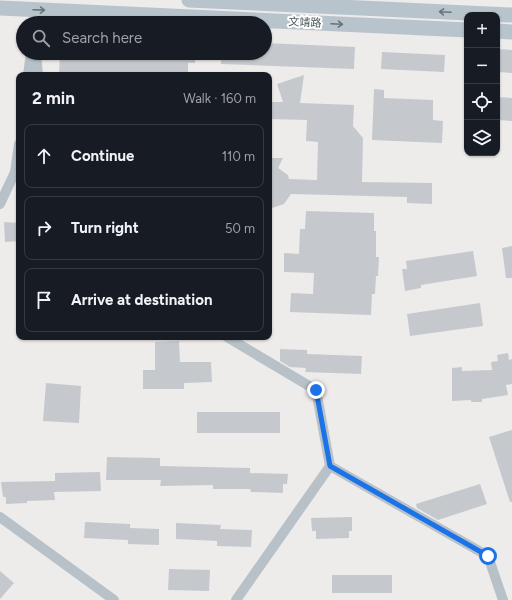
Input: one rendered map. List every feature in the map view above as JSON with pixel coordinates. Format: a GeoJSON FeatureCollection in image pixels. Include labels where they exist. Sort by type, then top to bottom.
{"type":"FeatureCollection","features":[{"type":"Feature","properties":{"kind":"main road","name":"文靖路"},"geometry":{"type":"LineString","coordinates":[[189,0],[512,15]]}},
{"type":"Feature","properties":{"kind":"main road","name":"文靖路"},"geometry":{"type":"LineString","coordinates":[[0,8],[170,16]]}},
{"type":"Feature","properties":{"kind":"main road","name":"文靖路"},"geometry":{"type":"LineString","coordinates":[[272,21],[464,30]]}},
{"type":"Feature","properties":{"kind":"main road"},"geometry":{"type":"LineString","coordinates":[[500,31],[512,32]]}},
{"type":"Feature","properties":{"kind":"street"},"geometry":{"type":"LineString","coordinates":[[28,72],[30,60]]}},
{"type":"Feature","properties":{"kind":"street"},"geometry":{"type":"LineString","coordinates":[[37,60],[38,72]]}},
{"type":"Feature","properties":{"kind":"street"},"geometry":{"type":"LineString","coordinates":[[0,204],[15,172],[16,165]]}},
{"type":"Feature","properties":{"kind":"street"},"geometry":{"type":"LineString","coordinates":[[232,340],[316,390],[330,466],[236,600]]}},
{"type":"Feature","properties":{"kind":"street"},"geometry":{"type":"LineString","coordinates":[[330,466],[488,556],[504,600]]}},
{"type":"Feature","properties":{"kind":"street"},"geometry":{"type":"LineString","coordinates":[[0,517],[114,600]]}},
{"type":"Feature","properties":{"kind":"building"},"geometry":{"type":"Polygon","coordinates":[[[272,43],[355,47],[354,69],[221,64],[221,60],[272,60],[272,43]]]}},
{"type":"Feature","properties":{"kind":"building"},"geometry":{"type":"Polygon","coordinates":[[[500,49],[512,50],[512,73],[500,72],[500,49]]]}},
{"type":"Feature","properties":{"kind":"building"},"geometry":{"type":"Polygon","coordinates":[[[382,52],[445,55],[444,72],[381,69],[382,52]]]}},
{"type":"Feature","properties":{"kind":"building"},"geometry":{"type":"Polygon","coordinates":[[[60,60],[195,60],[195,63],[188,63],[188,72],[59,72],[60,60]]]}},
{"type":"Feature","properties":{"kind":"building"},"geometry":{"type":"Polygon","coordinates":[[[304,75],[300,103],[354,105],[353,126],[363,138],[362,182],[432,183],[432,204],[407,203],[407,197],[291,194],[284,204],[272,208],[272,158],[283,158],[278,168],[288,175],[289,179],[317,180],[318,142],[306,141],[307,120],[272,119],[272,102],[283,102],[277,84],[304,75]]]}},
{"type":"Feature","properties":{"kind":"building"},"geometry":{"type":"Polygon","coordinates":[[[374,89],[384,90],[384,98],[433,100],[433,120],[443,121],[442,143],[372,140],[374,89]]]}},
{"type":"Feature","properties":{"kind":"building"},"geometry":{"type":"Polygon","coordinates":[[[500,97],[512,98],[512,121],[500,120],[500,97]]]}},
{"type":"Feature","properties":{"kind":"building"},"geometry":{"type":"Polygon","coordinates":[[[306,211],[374,213],[376,257],[379,257],[375,294],[372,294],[371,315],[290,312],[291,293],[313,294],[314,273],[284,272],[284,253],[299,254],[300,229],[305,229],[306,211]]]}},
{"type":"Feature","properties":{"kind":"building"},"geometry":{"type":"Polygon","coordinates":[[[4,222],[16,223],[16,241],[5,242],[4,222]]]}},
{"type":"Feature","properties":{"kind":"building"},"geometry":{"type":"Polygon","coordinates":[[[512,246],[512,278],[506,278],[502,248],[512,246]]]}},
{"type":"Feature","properties":{"kind":"building"},"geometry":{"type":"Polygon","coordinates":[[[473,251],[477,276],[421,285],[421,288],[405,291],[402,269],[407,269],[406,261],[473,251]]]}},
{"type":"Feature","properties":{"kind":"building"},"geometry":{"type":"Polygon","coordinates":[[[480,303],[483,326],[410,336],[407,314],[480,303]]]}},
{"type":"Feature","properties":{"kind":"building"},"geometry":{"type":"Polygon","coordinates":[[[179,341],[180,362],[211,362],[212,382],[184,383],[184,389],[143,389],[143,370],[155,370],[155,342],[179,341]]]}},
{"type":"Feature","properties":{"kind":"building"},"geometry":{"type":"Polygon","coordinates":[[[280,349],[307,350],[307,354],[362,356],[361,374],[305,372],[306,368],[290,367],[280,361],[280,349]]]}},
{"type":"Feature","properties":{"kind":"building"},"geometry":{"type":"Polygon","coordinates":[[[508,353],[509,360],[512,359],[512,384],[506,385],[508,395],[482,399],[482,402],[471,402],[471,400],[452,401],[452,368],[462,367],[462,371],[492,370],[491,362],[498,361],[497,355],[508,353]]]}},
{"type":"Feature","properties":{"kind":"building"},"geometry":{"type":"Polygon","coordinates":[[[46,383],[81,386],[79,423],[43,421],[46,383]]]}},
{"type":"Feature","properties":{"kind":"building"},"geometry":{"type":"Polygon","coordinates":[[[197,412],[280,412],[280,433],[197,433],[197,412]]]}},
{"type":"Feature","properties":{"kind":"building"},"geometry":{"type":"Polygon","coordinates":[[[512,430],[512,502],[510,502],[489,437],[512,430]]]}},
{"type":"Feature","properties":{"kind":"building"},"geometry":{"type":"Polygon","coordinates":[[[107,457],[160,458],[160,466],[250,468],[250,473],[288,474],[287,484],[283,484],[283,493],[251,492],[250,489],[213,489],[213,485],[160,486],[161,480],[106,480],[107,457]]]}},
{"type":"Feature","properties":{"kind":"building"},"geometry":{"type":"Polygon","coordinates":[[[100,472],[101,491],[54,492],[55,500],[27,501],[27,503],[6,504],[6,497],[3,497],[1,482],[55,481],[55,473],[100,472]]]}},
{"type":"Feature","properties":{"kind":"building"},"geometry":{"type":"Polygon","coordinates":[[[480,484],[487,504],[438,520],[417,508],[416,504],[480,484]]]}},
{"type":"Feature","properties":{"kind":"building"},"geometry":{"type":"Polygon","coordinates":[[[352,517],[352,531],[349,531],[349,538],[316,539],[316,531],[312,531],[311,518],[352,517]]]}},
{"type":"Feature","properties":{"kind":"building"},"geometry":{"type":"Polygon","coordinates":[[[85,522],[130,524],[130,528],[159,529],[159,545],[128,544],[128,540],[84,538],[85,522]]]}},
{"type":"Feature","properties":{"kind":"building"},"geometry":{"type":"Polygon","coordinates":[[[176,523],[221,525],[220,529],[252,530],[251,547],[217,546],[217,541],[176,539],[176,523]]]}},
{"type":"Feature","properties":{"kind":"building"},"geometry":{"type":"Polygon","coordinates":[[[169,569],[210,570],[209,591],[168,590],[169,569]]]}},
{"type":"Feature","properties":{"kind":"building"},"geometry":{"type":"Polygon","coordinates":[[[0,571],[14,583],[0,599],[0,571]]]}},
{"type":"Feature","properties":{"kind":"building"},"geometry":{"type":"Polygon","coordinates":[[[332,575],[392,575],[392,593],[332,593],[332,575]]]}},
{"type":"Feature","properties":{"kind":"route"},"geometry":{"type":"LineString","coordinates":[[316,390],[330,466],[488,556]]}}]}
